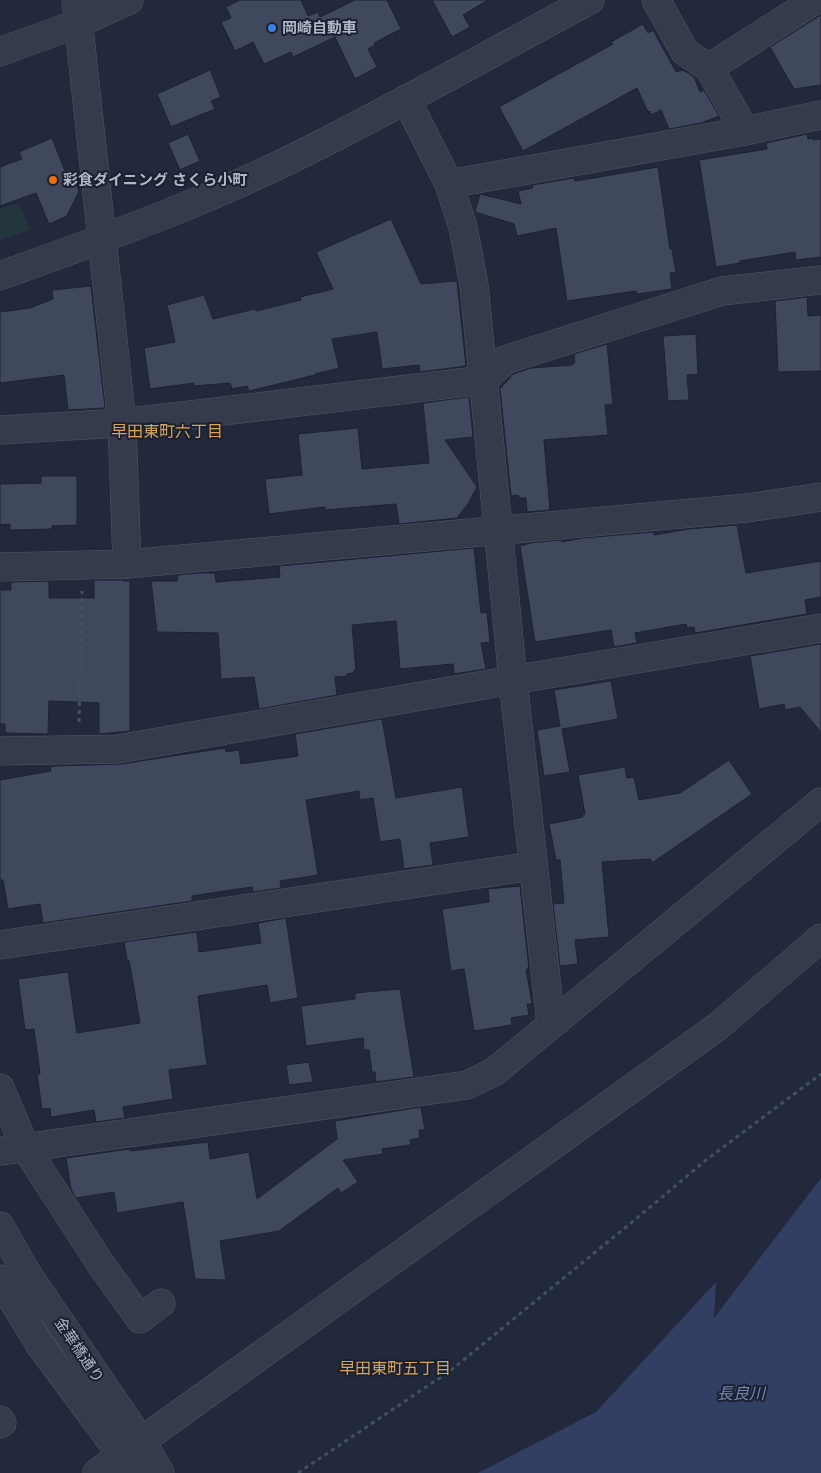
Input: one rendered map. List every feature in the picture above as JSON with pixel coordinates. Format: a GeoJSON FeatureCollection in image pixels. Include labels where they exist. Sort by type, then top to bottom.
{"type":"FeatureCollection","features":[{"type":"Feature","properties":{"kind":"street"},"geometry":{"type":"LineString","coordinates":[[0,52],[77,12],[129,0]]}},
{"type":"Feature","properties":{"kind":"street"},"geometry":{"type":"LineString","coordinates":[[0,276],[102,239],[198,201],[285,162],[590,0]]}},
{"type":"Feature","properties":{"kind":"street"},"geometry":{"type":"LineString","coordinates":[[656,0],[685,52],[709,68],[745,131]]}},
{"type":"Feature","properties":{"kind":"street"},"geometry":{"type":"LineString","coordinates":[[709,68],[815,0]]}},
{"type":"Feature","properties":{"kind":"street"},"geometry":{"type":"LineString","coordinates":[[77,12],[122,423],[127,564]]}},
{"type":"Feature","properties":{"kind":"street"},"geometry":{"type":"LineString","coordinates":[[406,99],[449,184],[463,227],[474,285],[513,680],[551,1024]]}},
{"type":"Feature","properties":{"kind":"street"},"geometry":{"type":"LineString","coordinates":[[449,184],[745,131],[821,115]]}},
{"type":"Feature","properties":{"kind":"street"},"geometry":{"type":"LineString","coordinates":[[0,430],[122,423],[484,380],[505,360],[722,291],[821,280]]}},
{"type":"Feature","properties":{"kind":"street"},"geometry":{"type":"LineString","coordinates":[[0,567],[127,564],[747,508],[821,497]]}},
{"type":"Feature","properties":{"kind":"street"},"geometry":{"type":"LineString","coordinates":[[0,751],[118,749],[821,628]]}},
{"type":"Feature","properties":{"kind":"street"},"geometry":{"type":"LineString","coordinates":[[14,1149],[467,1085],[494,1072],[821,802]]}},
{"type":"Feature","properties":{"kind":"street"},"geometry":{"type":"LineString","coordinates":[[0,945],[533,866]]}},
{"type":"Feature","properties":{"kind":"street"},"geometry":{"type":"LineString","coordinates":[[96,1473],[133,1456],[717,1027],[821,938]]}},
{"type":"Feature","properties":{"kind":"street"},"geometry":{"type":"LineString","coordinates":[[0,1088],[14,1149],[140,1319],[161,1303]]}},
{"type":"Feature","properties":{"kind":"street","name":"金華橋通り"},"geometry":{"type":"LineString","coordinates":[[0,1226],[133,1456]]}},
{"type":"Feature","properties":{"kind":"street","name":"金華橋通り"},"geometry":{"type":"LineString","coordinates":[[0,1279],[40,1345],[133,1456],[160,1473]]}},
{"type":"Feature","properties":{"kind":"street"},"geometry":{"type":"LineString","coordinates":[[0,1420],[2,1423],[0,1424]]}},
{"type":"Feature","properties":{"kind":"path"},"geometry":{"type":"LineString","coordinates":[[78,750],[82,565]]}},
{"type":"Feature","properties":{"kind":"path"},"geometry":{"type":"LineString","coordinates":[[298,1473],[450,1371],[706,1160],[821,1074]]}},
{"type":"Feature","properties":{"kind":"shaded area"},"geometry":{"type":"Polygon","coordinates":[[[19,203],[30,230],[0,240],[0,209],[19,203]]]}},
{"type":"Feature","properties":{"kind":"water","name":"長良川"},"geometry":{"type":"Polygon","coordinates":[[[821,1178],[821,1473],[478,1473],[596,1412],[716,1282],[714,1318],[821,1178]]]}},
{"type":"Feature","properties":{"kind":"building"},"geometry":{"type":"Polygon","coordinates":[[[240,0],[301,0],[308,16],[318,12],[320,17],[355,0],[387,0],[401,29],[374,43],[375,45],[368,49],[377,67],[355,79],[335,37],[293,57],[291,52],[264,64],[253,42],[235,51],[221,22],[231,18],[226,7],[240,0]]]}},
{"type":"Feature","properties":{"kind":"building"},"geometry":{"type":"Polygon","coordinates":[[[432,0],[488,0],[463,15],[470,27],[452,37],[432,0]]]}},
{"type":"Feature","properties":{"kind":"building"},"geometry":{"type":"Polygon","coordinates":[[[821,15],[821,85],[794,89],[770,47],[821,15]]]}},
{"type":"Feature","properties":{"kind":"building"},"geometry":{"type":"Polygon","coordinates":[[[643,24],[648,33],[653,30],[676,72],[683,70],[694,77],[700,92],[704,90],[719,116],[701,123],[669,129],[661,110],[651,115],[650,111],[648,112],[637,88],[523,151],[499,107],[613,44],[611,42],[643,24]]]}},
{"type":"Feature","properties":{"kind":"building"},"geometry":{"type":"Polygon","coordinates":[[[210,70],[221,97],[211,101],[215,109],[171,127],[157,94],[210,70]]]}},
{"type":"Feature","properties":{"kind":"building"},"geometry":{"type":"Polygon","coordinates":[[[188,134],[200,161],[180,170],[168,143],[188,134]]]}},
{"type":"Feature","properties":{"kind":"building"},"geometry":{"type":"Polygon","coordinates":[[[807,134],[808,139],[821,139],[821,257],[796,260],[795,252],[716,267],[699,160],[767,149],[766,143],[807,134]]]}},
{"type":"Feature","properties":{"kind":"building","name":"彩食ダイニング さくら小町"},"geometry":{"type":"Polygon","coordinates":[[[52,138],[65,171],[70,169],[79,191],[67,216],[49,224],[36,193],[0,206],[0,167],[22,159],[19,152],[52,138]]]}},
{"type":"Feature","properties":{"kind":"building"},"geometry":{"type":"Polygon","coordinates":[[[658,167],[670,249],[672,249],[676,272],[670,273],[672,289],[637,294],[636,291],[567,301],[556,228],[517,236],[514,224],[475,212],[480,194],[521,204],[518,191],[533,188],[532,185],[574,178],[575,181],[658,167]]]}},
{"type":"Feature","properties":{"kind":"building"},"geometry":{"type":"Polygon","coordinates":[[[391,219],[421,284],[457,281],[466,366],[420,372],[419,365],[382,369],[377,332],[332,339],[339,368],[315,375],[249,391],[247,386],[232,389],[230,383],[194,386],[194,383],[150,389],[144,348],[175,342],[167,305],[204,295],[213,319],[301,300],[300,297],[333,289],[316,252],[391,219]]]}},
{"type":"Feature","properties":{"kind":"building"},"geometry":{"type":"Polygon","coordinates":[[[91,286],[105,408],[68,410],[64,375],[0,383],[0,312],[30,308],[53,299],[52,290],[91,286]]]}},
{"type":"Feature","properties":{"kind":"building"},"geometry":{"type":"Polygon","coordinates":[[[807,297],[808,316],[821,315],[821,371],[778,372],[775,301],[807,297]]]}},
{"type":"Feature","properties":{"kind":"building"},"geometry":{"type":"Polygon","coordinates":[[[696,334],[698,374],[687,375],[689,400],[668,401],[663,336],[696,334]]]}},
{"type":"Feature","properties":{"kind":"building"},"geometry":{"type":"Polygon","coordinates":[[[607,344],[613,404],[605,405],[608,435],[544,440],[550,510],[527,512],[526,498],[519,498],[518,495],[511,496],[500,389],[513,374],[531,368],[573,365],[572,363],[575,363],[574,354],[607,344]]]}},
{"type":"Feature","properties":{"kind":"building"},"geometry":{"type":"Polygon","coordinates":[[[469,397],[473,437],[445,440],[477,487],[468,504],[457,518],[399,524],[396,504],[325,510],[325,507],[269,514],[265,479],[302,475],[298,434],[358,428],[362,469],[429,463],[423,403],[469,397]]]}},
{"type":"Feature","properties":{"kind":"building"},"geometry":{"type":"Polygon","coordinates":[[[41,476],[77,476],[77,525],[52,526],[52,529],[10,530],[10,524],[0,525],[0,484],[41,483],[41,476]]]}},
{"type":"Feature","properties":{"kind":"building"},"geometry":{"type":"Polygon","coordinates":[[[737,525],[746,573],[821,561],[821,597],[805,600],[807,614],[695,633],[694,627],[687,628],[686,624],[635,633],[637,643],[614,647],[611,630],[535,642],[520,546],[530,543],[561,540],[562,542],[583,538],[654,532],[654,535],[689,529],[737,525]]]}},
{"type":"Feature","properties":{"kind":"building"},"geometry":{"type":"Polygon","coordinates":[[[474,548],[481,613],[487,612],[490,642],[481,643],[486,669],[454,674],[453,664],[400,669],[396,621],[352,625],[356,670],[354,670],[354,673],[347,674],[347,676],[335,677],[337,695],[259,709],[254,677],[221,679],[218,633],[157,632],[151,581],[177,581],[178,575],[199,573],[215,573],[216,582],[280,577],[279,566],[474,548]]]}},
{"type":"Feature","properties":{"kind":"building"},"geometry":{"type":"Polygon","coordinates":[[[94,580],[130,581],[130,731],[99,734],[99,703],[49,701],[48,734],[5,733],[5,724],[0,724],[0,590],[11,590],[11,582],[49,581],[49,598],[94,598],[94,580]]]}},
{"type":"Feature","properties":{"kind":"building"},"geometry":{"type":"Polygon","coordinates":[[[821,644],[821,732],[800,707],[785,710],[784,704],[759,709],[750,656],[821,644]]]}},
{"type":"Feature","properties":{"kind":"building"},"geometry":{"type":"Polygon","coordinates":[[[611,681],[618,719],[562,729],[570,772],[544,776],[537,730],[560,726],[554,690],[611,681]]]}},
{"type":"Feature","properties":{"kind":"building"},"geometry":{"type":"Polygon","coordinates":[[[382,719],[396,798],[462,787],[469,837],[430,843],[433,865],[404,869],[400,839],[380,842],[373,798],[360,800],[359,791],[306,800],[318,875],[280,881],[281,888],[253,892],[252,887],[231,890],[192,896],[192,901],[43,923],[40,904],[8,909],[3,880],[0,880],[0,780],[51,771],[50,767],[56,766],[121,764],[225,748],[226,752],[239,750],[241,764],[298,756],[295,734],[382,719]]]}},
{"type":"Feature","properties":{"kind":"building"},"geometry":{"type":"Polygon","coordinates":[[[729,760],[752,794],[652,863],[650,859],[602,862],[609,937],[575,940],[578,964],[560,966],[553,904],[564,903],[560,860],[556,860],[549,824],[583,817],[582,814],[585,814],[578,775],[625,767],[627,778],[634,777],[639,800],[680,793],[729,760]]]}},
{"type":"Feature","properties":{"kind":"building"},"geometry":{"type":"Polygon","coordinates":[[[520,886],[529,969],[526,969],[532,1004],[527,1004],[529,1015],[511,1018],[512,1025],[474,1031],[464,969],[451,971],[442,909],[489,902],[488,889],[520,886]]]}},
{"type":"Feature","properties":{"kind":"building"},"geometry":{"type":"Polygon","coordinates":[[[286,918],[298,998],[270,1003],[267,985],[198,996],[207,1065],[169,1070],[173,1099],[123,1107],[125,1118],[96,1122],[94,1110],[51,1117],[50,1108],[42,1109],[34,1029],[25,1030],[18,979],[68,972],[77,1033],[140,1023],[124,942],[197,932],[199,952],[261,943],[258,923],[286,918]]]}},
{"type":"Feature","properties":{"kind":"building"},"geometry":{"type":"Polygon","coordinates":[[[400,989],[414,1077],[376,1082],[375,1072],[372,1072],[369,1050],[364,1050],[363,1038],[306,1046],[301,1006],[355,999],[355,993],[400,989]]]}},
{"type":"Feature","properties":{"kind":"building"},"geometry":{"type":"Polygon","coordinates":[[[309,1062],[313,1082],[289,1085],[286,1065],[309,1062]]]}},
{"type":"Feature","properties":{"kind":"building"},"geometry":{"type":"Polygon","coordinates":[[[421,1107],[425,1130],[419,1130],[420,1138],[410,1140],[411,1145],[382,1149],[383,1154],[343,1160],[358,1182],[341,1193],[338,1188],[279,1231],[220,1241],[226,1280],[195,1279],[183,1202],[117,1213],[114,1192],[76,1198],[71,1189],[66,1158],[129,1149],[130,1151],[208,1142],[210,1159],[249,1152],[257,1199],[337,1139],[335,1121],[421,1107]]]}},
{"type":"Feature","properties":{"kind":"place","name":"岡崎自動車"},"geometry":{"type":"Point","coordinates":[272,28]}},
{"type":"Feature","properties":{"kind":"place","name":"彩食ダイニング さくら小町"},"geometry":{"type":"Point","coordinates":[53,180]}},
{"type":"Feature","properties":{"kind":"district","name":"早田東町六丁目"},"geometry":{"type":"Point","coordinates":[167,431]}},
{"type":"Feature","properties":{"kind":"district","name":"早田東町五丁目"},"geometry":{"type":"Point","coordinates":[395,1368]}}]}
